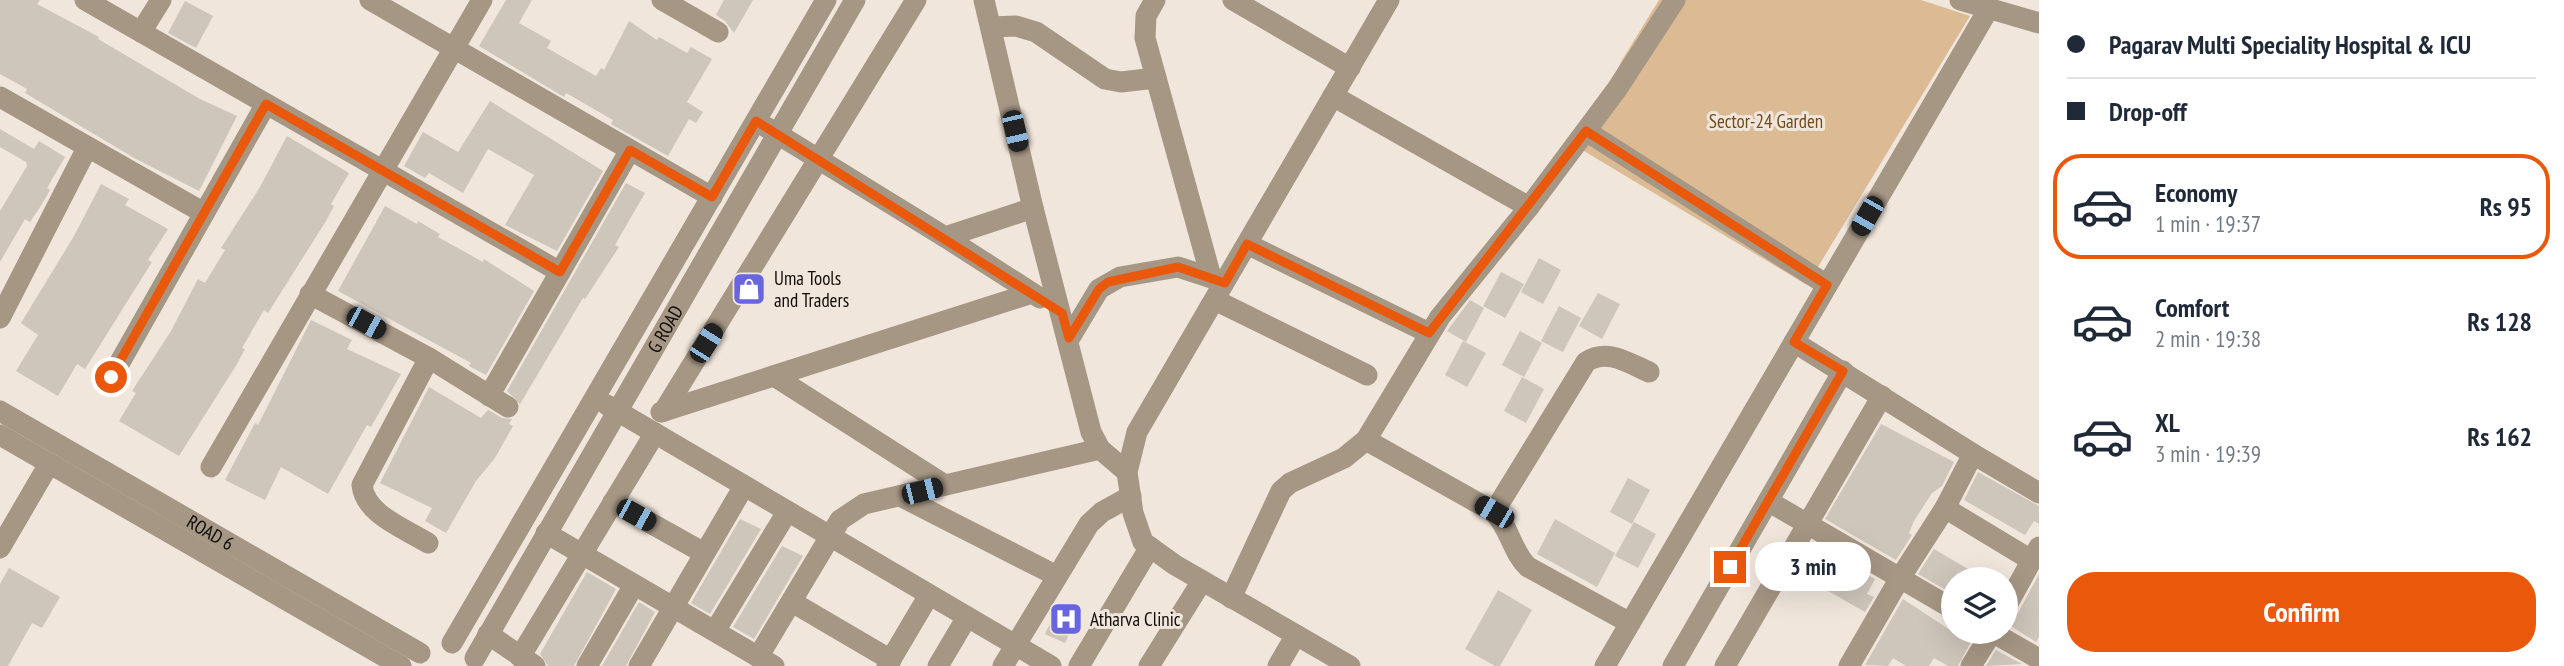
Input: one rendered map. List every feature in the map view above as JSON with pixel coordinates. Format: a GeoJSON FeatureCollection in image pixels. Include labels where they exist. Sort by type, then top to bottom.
{"type":"FeatureCollection","features":[{"type":"Feature","properties":{"kind":"street"},"geometry":{"type":"LineString","coordinates":[[85,0],[560,272]]}},
{"type":"Feature","properties":{"kind":"street"},"geometry":{"type":"LineString","coordinates":[[141,32],[161,0]]}},
{"type":"Feature","properties":{"kind":"street"},"geometry":{"type":"LineString","coordinates":[[370,0],[712,197]]}},
{"type":"Feature","properties":{"kind":"street"},"geometry":{"type":"LineString","coordinates":[[211,467],[482,0]]}},
{"type":"Feature","properties":{"kind":"street"},"geometry":{"type":"LineString","coordinates":[[662,0],[718,32]]}},
{"type":"Feature","properties":{"kind":"street","name":"G ROAD"},"geometry":{"type":"LineString","coordinates":[[452,643],[826,0]]}},
{"type":"Feature","properties":{"kind":"street","name":"G ROAD"},"geometry":{"type":"LineString","coordinates":[[476,662],[488,634],[546,533],[626,416],[778,135],[855,0]]}},
{"type":"Feature","properties":{"kind":"street"},"geometry":{"type":"LineString","coordinates":[[664,411],[916,0]]}},
{"type":"Feature","properties":{"kind":"street"},"geometry":{"type":"LineString","coordinates":[[984,0],[1033,208],[1069,338],[1091,432],[1100,449],[1127,472]]}},
{"type":"Feature","properties":{"kind":"street"},"geometry":{"type":"LineString","coordinates":[[1155,0],[1144,27],[1156,78],[1217,287]]}},
{"type":"Feature","properties":{"kind":"street"},"geometry":{"type":"LineString","coordinates":[[1233,0],[1350,68]]}},
{"type":"Feature","properties":{"kind":"street"},"geometry":{"type":"LineString","coordinates":[[1343,664],[1202,582],[1143,542],[1127,472],[1138,432],[1217,287],[1247,244],[1390,0]]}},
{"type":"Feature","properties":{"kind":"street"},"geometry":{"type":"LineString","coordinates":[[1231,598],[1281,491],[1290,483],[1344,458],[1366,440],[1429,333],[1529,207],[1640,58],[1675,0]]}},
{"type":"Feature","properties":{"kind":"street"},"geometry":{"type":"LineString","coordinates":[[1960,0],[2039,23]]}},
{"type":"Feature","properties":{"kind":"street"},"geometry":{"type":"LineString","coordinates":[[1605,666],[1988,9]]}},
{"type":"Feature","properties":{"kind":"street"},"geometry":{"type":"LineString","coordinates":[[991,27],[1016,26],[1036,32],[1105,79],[1121,82],[1156,78]]}},
{"type":"Feature","properties":{"kind":"street"},"geometry":{"type":"LineString","coordinates":[[1333,96],[1529,207]]}},
{"type":"Feature","properties":{"kind":"street"},"geometry":{"type":"LineString","coordinates":[[0,97],[204,214]]}},
{"type":"Feature","properties":{"kind":"street"},"geometry":{"type":"LineString","coordinates":[[111,377],[266,104]]}},
{"type":"Feature","properties":{"kind":"street"},"geometry":{"type":"LineString","coordinates":[[756,121],[1062,313]]}},
{"type":"Feature","properties":{"kind":"street"},"geometry":{"type":"LineString","coordinates":[[1586,131],[1827,285]]}},
{"type":"Feature","properties":{"kind":"street"},"geometry":{"type":"LineString","coordinates":[[0,318],[87,148]]}},
{"type":"Feature","properties":{"kind":"street"},"geometry":{"type":"LineString","coordinates":[[489,396],[630,150]]}},
{"type":"Feature","properties":{"kind":"street"},"geometry":{"type":"LineString","coordinates":[[944,237],[1033,208]]}},
{"type":"Feature","properties":{"kind":"street"},"geometry":{"type":"LineString","coordinates":[[1247,244],[1429,333]]}},
{"type":"Feature","properties":{"kind":"street"},"geometry":{"type":"LineString","coordinates":[[1069,338],[1099,289],[1108,282],[1178,267],[1367,375]]}},
{"type":"Feature","properties":{"kind":"street"},"geometry":{"type":"LineString","coordinates":[[626,416],[664,411],[1032,293]]}},
{"type":"Feature","properties":{"kind":"street"},"geometry":{"type":"LineString","coordinates":[[310,294],[429,358],[508,407]]}},
{"type":"Feature","properties":{"kind":"street"},"geometry":{"type":"LineString","coordinates":[[1794,342],[2039,493]]}},
{"type":"Feature","properties":{"kind":"street"},"geometry":{"type":"LineString","coordinates":[[1494,512],[1586,362],[1607,354],[1649,372]]}},
{"type":"Feature","properties":{"kind":"street"},"geometry":{"type":"LineString","coordinates":[[428,543],[370,507],[363,496],[362,485],[429,358]]}},
{"type":"Feature","properties":{"kind":"street"},"geometry":{"type":"LineString","coordinates":[[1682,663],[1768,501],[1843,371]]}},
{"type":"Feature","properties":{"kind":"street"},"geometry":{"type":"LineString","coordinates":[[774,376],[945,485]]}},
{"type":"Feature","properties":{"kind":"street"},"geometry":{"type":"LineString","coordinates":[[1725,666],[1882,396]]}},
{"type":"Feature","properties":{"kind":"street"},"geometry":{"type":"LineString","coordinates":[[596,398],[1051,666]]}},
{"type":"Feature","properties":{"kind":"street","name":"ROAD 6"},"geometry":{"type":"LineString","coordinates":[[0,411],[416,660]]}},
{"type":"Feature","properties":{"kind":"street"},"geometry":{"type":"LineString","coordinates":[[488,634],[528,662],[582,554],[654,433]]}},
{"type":"Feature","properties":{"kind":"street","name":"ROAD 6"},"geometry":{"type":"LineString","coordinates":[[0,435],[401,666]]}},
{"type":"Feature","properties":{"kind":"street"},"geometry":{"type":"LineString","coordinates":[[1366,440],[1494,512],[1528,567],[1630,623]]}},
{"type":"Feature","properties":{"kind":"street"},"geometry":{"type":"LineString","coordinates":[[546,533],[767,663],[792,601],[848,512],[864,504],[1100,449]]}},
{"type":"Feature","properties":{"kind":"street"},"geometry":{"type":"LineString","coordinates":[[1849,666],[1900,578],[1945,508],[1973,454]]}},
{"type":"Feature","properties":{"kind":"street"},"geometry":{"type":"LineString","coordinates":[[0,548],[50,464]]}},
{"type":"Feature","properties":{"kind":"street"},"geometry":{"type":"LineString","coordinates":[[639,666],[671,606],[744,486]]}},
{"type":"Feature","properties":{"kind":"street"},"geometry":{"type":"LineString","coordinates":[[900,496],[1057,576]]}},
{"type":"Feature","properties":{"kind":"street"},"geometry":{"type":"LineString","coordinates":[[1003,666],[1089,523],[1102,512],[1131,496]]}},
{"type":"Feature","properties":{"kind":"street"},"geometry":{"type":"LineString","coordinates":[[1768,501],[1941,602]]}},
{"type":"Feature","properties":{"kind":"street"},"geometry":{"type":"LineString","coordinates":[[613,502],[704,553]]}},
{"type":"Feature","properties":{"kind":"street"},"geometry":{"type":"LineString","coordinates":[[1945,508],[2035,554],[2018,585]]}},
{"type":"Feature","properties":{"kind":"street"},"geometry":{"type":"LineString","coordinates":[[715,631],[787,512]]}},
{"type":"Feature","properties":{"kind":"street"},"geometry":{"type":"LineString","coordinates":[[1079,666],[1150,547]]}},
{"type":"Feature","properties":{"kind":"street"},"geometry":{"type":"LineString","coordinates":[[1157,663],[1202,582]]}},
{"type":"Feature","properties":{"kind":"street"},"geometry":{"type":"LineString","coordinates":[[587,666],[634,585]]}},
{"type":"Feature","properties":{"kind":"street"},"geometry":{"type":"LineString","coordinates":[[792,601],[889,663],[929,595]]}},
{"type":"Feature","properties":{"kind":"street"},"geometry":{"type":"LineString","coordinates":[[938,666],[967,617]]}},
{"type":"Feature","properties":{"kind":"street"},"geometry":{"type":"LineString","coordinates":[[1278,666],[1296,635]]}},
{"type":"Feature","properties":{"kind":"street"},"geometry":{"type":"LineString","coordinates":[[416,660],[438,643],[452,643],[465,648],[476,662]]}},
{"type":"Feature","properties":{"kind":"street"},"geometry":{"type":"LineString","coordinates":[[1971,666],[1985,644]]}},
{"type":"Feature","properties":{"kind":"street"},"geometry":{"type":"LineString","coordinates":[[2013,644],[2039,659]]}},
{"type":"Feature","properties":{"kind":"green space","name":"Sector-24 Garden"},"geometry":{"type":"Polygon","coordinates":[[[1659,0],[1921,0],[1970,16],[1807,285],[1579,148],[1622,60],[1659,0]]]}},
{"type":"Feature","properties":{"kind":"building"},"geometry":{"type":"Polygon","coordinates":[[[0,0],[40,0],[37,4],[99,37],[98,39],[200,99],[237,116],[199,191],[136,159],[25,93],[27,89],[0,74],[0,0]]]}},
{"type":"Feature","properties":{"kind":"building"},"geometry":{"type":"Polygon","coordinates":[[[506,0],[532,0],[519,23],[551,41],[547,48],[596,76],[601,68],[604,70],[629,21],[657,40],[659,37],[687,53],[691,47],[712,59],[687,102],[703,112],[696,123],[689,119],[668,156],[611,124],[613,120],[566,93],[564,97],[479,46],[506,0]]]}},
{"type":"Feature","properties":{"kind":"building"},"geometry":{"type":"Polygon","coordinates":[[[724,0],[753,0],[734,33],[725,21],[716,15],[724,0]]]}},
{"type":"Feature","properties":{"kind":"building"},"geometry":{"type":"Polygon","coordinates":[[[185,1],[213,16],[196,48],[168,33],[185,1]]]}},
{"type":"Feature","properties":{"kind":"building"},"geometry":{"type":"Polygon","coordinates":[[[490,101],[603,171],[557,251],[505,225],[534,175],[488,149],[463,193],[429,173],[425,178],[404,166],[423,132],[458,152],[490,101]]]}},
{"type":"Feature","properties":{"kind":"building"},"geometry":{"type":"Polygon","coordinates":[[[0,129],[34,149],[39,141],[65,157],[47,188],[50,190],[42,204],[30,222],[25,219],[0,262],[0,211],[27,166],[26,162],[0,147],[0,129]]]}},
{"type":"Feature","properties":{"kind":"building"},"geometry":{"type":"Polygon","coordinates":[[[287,136],[349,173],[331,204],[334,206],[326,221],[268,313],[264,310],[242,348],[245,349],[237,364],[179,456],[119,421],[136,393],[132,391],[171,331],[198,279],[205,283],[225,250],[221,248],[260,187],[287,136]]]}},
{"type":"Feature","properties":{"kind":"building"},"geometry":{"type":"Polygon","coordinates":[[[626,183],[645,193],[615,245],[619,247],[585,299],[583,298],[520,404],[507,391],[626,183]]]}},
{"type":"Feature","properties":{"kind":"building"},"geometry":{"type":"Polygon","coordinates":[[[101,184],[129,199],[125,205],[168,229],[148,260],[152,262],[85,369],[77,364],[58,396],[16,371],[38,335],[21,323],[74,236],[101,184]]]}},
{"type":"Feature","properties":{"kind":"building"},"geometry":{"type":"Polygon","coordinates":[[[385,206],[417,224],[418,221],[440,234],[438,237],[483,262],[484,259],[534,291],[486,375],[469,366],[471,363],[338,291],[385,206]]]}},
{"type":"Feature","properties":{"kind":"building"},"geometry":{"type":"Polygon","coordinates":[[[1539,258],[1561,270],[1543,304],[1521,292],[1539,258]]]}},
{"type":"Feature","properties":{"kind":"building"},"geometry":{"type":"Polygon","coordinates":[[[1501,272],[1524,284],[1505,318],[1483,306],[1501,272]]]}},
{"type":"Feature","properties":{"kind":"building"},"geometry":{"type":"Polygon","coordinates":[[[1598,293],[1620,304],[1602,339],[1579,326],[1598,293]]]}},
{"type":"Feature","properties":{"kind":"building"},"geometry":{"type":"Polygon","coordinates":[[[1470,300],[1484,308],[1466,342],[1447,331],[1470,300]]]}},
{"type":"Feature","properties":{"kind":"building"},"geometry":{"type":"Polygon","coordinates":[[[1559,306],[1581,318],[1563,352],[1541,341],[1559,306]]]}},
{"type":"Feature","properties":{"kind":"building"},"geometry":{"type":"Polygon","coordinates":[[[311,320],[352,340],[347,349],[401,374],[371,427],[367,425],[328,494],[281,467],[265,500],[225,480],[255,423],[258,425],[311,320]]]}},
{"type":"Feature","properties":{"kind":"building"},"geometry":{"type":"Polygon","coordinates":[[[1520,331],[1542,343],[1524,377],[1502,365],[1520,331]]]}},
{"type":"Feature","properties":{"kind":"building"},"geometry":{"type":"Polygon","coordinates":[[[1463,341],[1486,353],[1467,387],[1445,375],[1463,341]]]}},
{"type":"Feature","properties":{"kind":"building"},"geometry":{"type":"Polygon","coordinates":[[[1522,377],[1544,389],[1526,423],[1504,411],[1522,377]]]}},
{"type":"Feature","properties":{"kind":"building"},"geometry":{"type":"Polygon","coordinates":[[[429,387],[481,418],[488,410],[502,418],[512,419],[509,424],[513,426],[495,458],[476,481],[446,533],[425,521],[432,508],[380,483],[429,387]]]}},
{"type":"Feature","properties":{"kind":"building"},"geometry":{"type":"Polygon","coordinates":[[[1881,424],[1954,462],[1942,486],[1932,493],[1914,521],[1909,533],[1912,535],[1896,560],[1825,519],[1881,424]]]}},
{"type":"Feature","properties":{"kind":"building"},"geometry":{"type":"Polygon","coordinates":[[[1978,472],[2039,506],[2039,524],[2034,521],[2025,535],[1964,500],[1978,472]]]}},
{"type":"Feature","properties":{"kind":"building"},"geometry":{"type":"Polygon","coordinates":[[[1628,478],[1650,490],[1632,524],[1610,512],[1628,478]]]}},
{"type":"Feature","properties":{"kind":"building"},"geometry":{"type":"Polygon","coordinates":[[[740,519],[761,529],[710,614],[691,603],[740,519]]]}},
{"type":"Feature","properties":{"kind":"building"},"geometry":{"type":"Polygon","coordinates":[[[1555,519],[1615,553],[1597,587],[1537,554],[1555,519]]]}},
{"type":"Feature","properties":{"kind":"building"},"geometry":{"type":"Polygon","coordinates":[[[1634,522],[1656,534],[1638,568],[1615,556],[1634,522]]]}},
{"type":"Feature","properties":{"kind":"building"},"geometry":{"type":"Polygon","coordinates":[[[1812,542],[1875,579],[1867,594],[1874,597],[1865,612],[1795,572],[1812,542]]]}},
{"type":"Feature","properties":{"kind":"building"},"geometry":{"type":"Polygon","coordinates":[[[782,546],[803,556],[754,639],[733,627],[782,546]]]}},
{"type":"Feature","properties":{"kind":"building"},"geometry":{"type":"Polygon","coordinates":[[[1934,549],[1965,567],[1941,567],[1941,587],[1918,574],[1934,549]]]}},
{"type":"Feature","properties":{"kind":"building"},"geometry":{"type":"Polygon","coordinates":[[[9,568],[60,597],[42,628],[32,623],[8,666],[0,666],[0,584],[9,568]]]}},
{"type":"Feature","properties":{"kind":"building"},"geometry":{"type":"Polygon","coordinates":[[[587,572],[616,589],[574,666],[548,666],[540,654],[587,572]]]}},
{"type":"Feature","properties":{"kind":"building"},"geometry":{"type":"Polygon","coordinates":[[[2039,574],[2039,637],[2036,642],[2018,631],[2018,613],[2039,574]]]}},
{"type":"Feature","properties":{"kind":"building"},"geometry":{"type":"Polygon","coordinates":[[[1498,590],[1532,610],[1500,666],[1495,666],[1465,649],[1498,590]]]}},
{"type":"Feature","properties":{"kind":"building"},"geometry":{"type":"Polygon","coordinates":[[[1903,599],[1941,624],[1941,644],[1970,644],[1958,666],[1948,666],[1934,658],[1929,666],[1906,666],[1893,658],[1888,666],[1865,665],[1903,599]]]}},
{"type":"Feature","properties":{"kind":"building"},"geometry":{"type":"Polygon","coordinates":[[[639,602],[655,612],[626,666],[602,666],[639,602]]]}},
{"type":"Feature","properties":{"kind":"building"},"geometry":{"type":"Polygon","coordinates":[[[1059,604],[1079,613],[1065,643],[1045,634],[1059,604]]]}},
{"type":"Feature","properties":{"kind":"building"},"geometry":{"type":"Polygon","coordinates":[[[1996,650],[2022,664],[1986,666],[1996,650]]]}},
{"type":"Feature","properties":{"kind":"place","name":"Uma Tools and Traders"},"geometry":{"type":"Point","coordinates":[749,289]}},
{"type":"Feature","properties":{"kind":"place","name":"Atharva Clinic"},"geometry":{"type":"Point","coordinates":[1066,619]}},
{"type":"Feature","properties":{"kind":"route"},"geometry":{"type":"LineString","coordinates":[[111,377],[266,104],[560,272],[630,150],[712,197],[756,121],[1062,313],[1069,338],[1099,289],[1108,282],[1120,277],[1178,267],[1225,283],[1247,244],[1429,333],[1586,131],[1827,285],[1794,342],[1843,371],[1730,567]]}}]}
